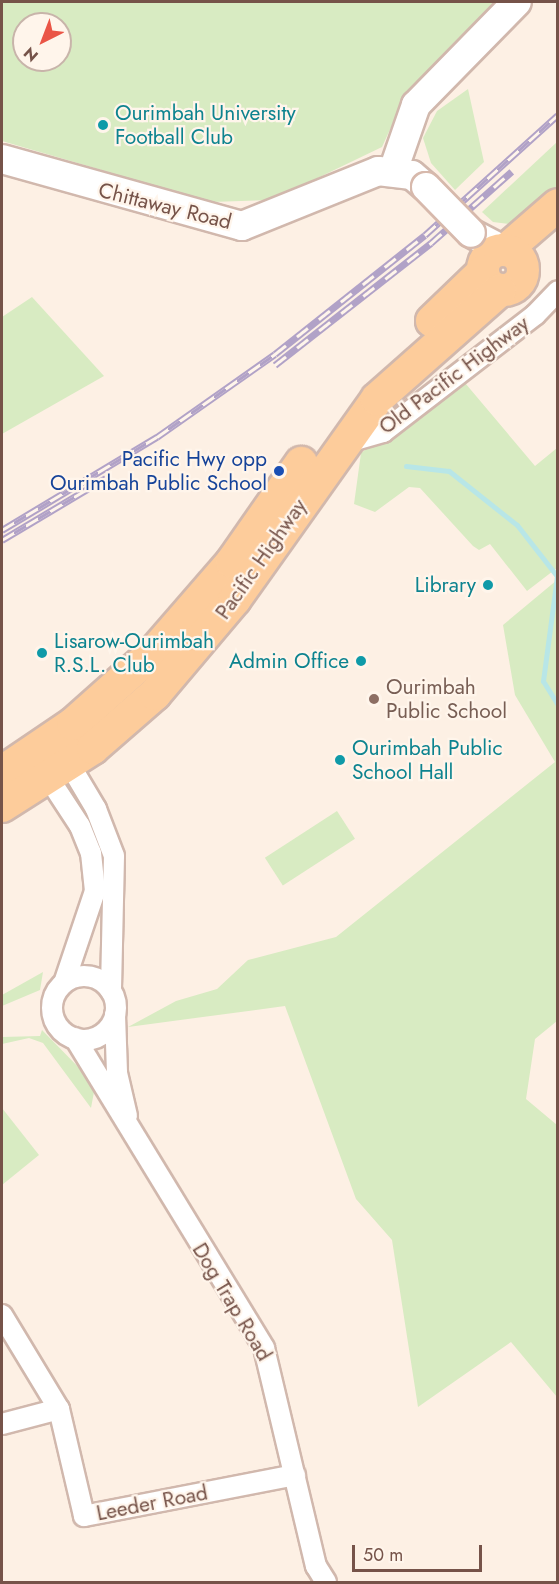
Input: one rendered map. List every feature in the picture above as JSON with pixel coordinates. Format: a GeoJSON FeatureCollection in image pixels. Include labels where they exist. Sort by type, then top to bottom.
{"type":"FeatureCollection","features":[{"type":"Feature","properties":{"kind":"main road"},"geometry":{"type":"LineString","coordinates":[[500,265],[426,187],[393,171],[416,105],[517,2]]}},
{"type":"Feature","properties":{"kind":"main road","name":"Chittaway Road"},"geometry":{"type":"LineString","coordinates":[[2,159],[242,226],[361,176],[393,171]]}},
{"type":"Feature","properties":{"kind":"main road","name":"Pacific Highway"},"geometry":{"type":"LineString","coordinates":[[2,772],[51,759],[125,721],[191,655],[342,444],[396,379],[558,205]]}},
{"type":"Feature","properties":{"kind":"main road","name":"Pacific Highway"},"geometry":{"type":"LineString","coordinates":[[2,806],[51,759],[180,625],[232,562],[338,413],[500,265],[558,233]]}},
{"type":"Feature","properties":{"kind":"street","name":"Old Pacific Highway"},"geometry":{"type":"LineString","coordinates":[[342,444],[383,432],[535,315],[558,291]]}},
{"type":"Feature","properties":{"kind":"street"},"geometry":{"type":"LineString","coordinates":[[51,759],[96,809],[114,855],[111,991],[115,1015],[96,1037],[75,1038],[60,1028],[52,1011],[64,983],[95,891],[91,853],[51,759]]}},
{"type":"Feature","properties":{"kind":"street"},"geometry":{"type":"LineString","coordinates":[[64,983],[94,978],[111,991]]}},
{"type":"Feature","properties":{"kind":"street","name":"Dog Trap Road"},"geometry":{"type":"LineString","coordinates":[[115,1015],[117,1073],[132,1139]]}},
{"type":"Feature","properties":{"kind":"street","name":"Dog Trap Road"},"geometry":{"type":"LineString","coordinates":[[75,1038],[132,1139],[264,1348],[316,1566],[326,1582]]}},
{"type":"Feature","properties":{"kind":"street","name":"Leeder Road"},"geometry":{"type":"LineString","coordinates":[[2,1315],[59,1409],[84,1516],[295,1475]]}},
{"type":"Feature","properties":{"kind":"street"},"geometry":{"type":"LineString","coordinates":[[2,1424],[59,1409]]}},
{"type":"Feature","properties":{"kind":"green space"},"geometry":{"type":"Polygon","coordinates":[[[2,2],[498,2],[404,99],[382,147],[272,200],[211,202],[2,141],[2,2]]]}},
{"type":"Feature","properties":{"kind":"green space"},"geometry":{"type":"Polygon","coordinates":[[[468,89],[484,162],[455,190],[431,163],[423,138],[437,111],[468,89]]]}},
{"type":"Feature","properties":{"kind":"green space"},"geometry":{"type":"Polygon","coordinates":[[[557,142],[557,187],[509,224],[493,222],[482,212],[557,142]]]}},
{"type":"Feature","properties":{"kind":"green space"},"geometry":{"type":"Polygon","coordinates":[[[32,297],[104,376],[2,434],[2,317],[32,297]]]}},
{"type":"Feature","properties":{"kind":"green space"},"geometry":{"type":"Polygon","coordinates":[[[460,377],[535,466],[557,448],[557,568],[527,591],[490,544],[479,550],[473,546],[420,488],[409,487],[375,512],[354,504],[361,453],[460,377]]]}},
{"type":"Feature","properties":{"kind":"green space"},"geometry":{"type":"Polygon","coordinates":[[[557,580],[557,1021],[535,1039],[526,1099],[557,1125],[557,1397],[511,1342],[418,1407],[392,1240],[356,1199],[285,1006],[128,1027],[176,1001],[217,989],[248,960],[336,937],[555,762],[515,695],[503,625],[557,580]]]}},
{"type":"Feature","properties":{"kind":"green space"},"geometry":{"type":"Polygon","coordinates":[[[337,811],[355,839],[283,886],[265,858],[337,811]]]}},
{"type":"Feature","properties":{"kind":"green space"},"geometry":{"type":"Polygon","coordinates":[[[43,972],[40,990],[2,1006],[2,995],[43,972]]]}},
{"type":"Feature","properties":{"kind":"green space"},"geometry":{"type":"Polygon","coordinates":[[[42,1030],[89,1078],[94,1092],[91,1108],[43,1043],[29,1038],[2,1044],[2,1037],[40,1036],[42,1030]]]}},
{"type":"Feature","properties":{"kind":"green space"},"geometry":{"type":"Polygon","coordinates":[[[2,1108],[39,1155],[2,1185],[2,1108]]]}},
{"type":"Feature","properties":{"kind":"waterway"},"geometry":{"type":"LineString","coordinates":[[406,466],[449,471],[517,525],[557,576],[543,681],[558,705]]}},
{"type":"Feature","properties":{"kind":"railway"},"geometry":{"type":"LineString","coordinates":[[2,530],[157,437],[275,354],[425,235],[558,115]]}},
{"type":"Feature","properties":{"kind":"railway"},"geometry":{"type":"LineString","coordinates":[[275,365],[431,243],[512,171]]}},
{"type":"Feature","properties":{"kind":"railway"},"geometry":{"type":"LineString","coordinates":[[2,540],[106,478]]}},
{"type":"Feature","properties":{"kind":"place","name":"Ourimbah University Football Club"},"geometry":{"type":"Point","coordinates":[103,125]}},
{"type":"Feature","properties":{"kind":"place","name":"Pacific Hwy opp Ourimbah Public School"},"geometry":{"type":"Point","coordinates":[279,471]}},
{"type":"Feature","properties":{"kind":"place","name":"Library"},"geometry":{"type":"Point","coordinates":[488,585]}},
{"type":"Feature","properties":{"kind":"place","name":"Lisarow-Ourimbah R.S.L. Club"},"geometry":{"type":"Point","coordinates":[42,653]}},
{"type":"Feature","properties":{"kind":"place","name":"Admin Office"},"geometry":{"type":"Point","coordinates":[361,661]}},
{"type":"Feature","properties":{"kind":"place","name":"Ourimbah Public School"},"geometry":{"type":"Point","coordinates":[374,699]}},
{"type":"Feature","properties":{"kind":"place","name":"Ourimbah Public School Hall"},"geometry":{"type":"Point","coordinates":[340,760]}}]}
